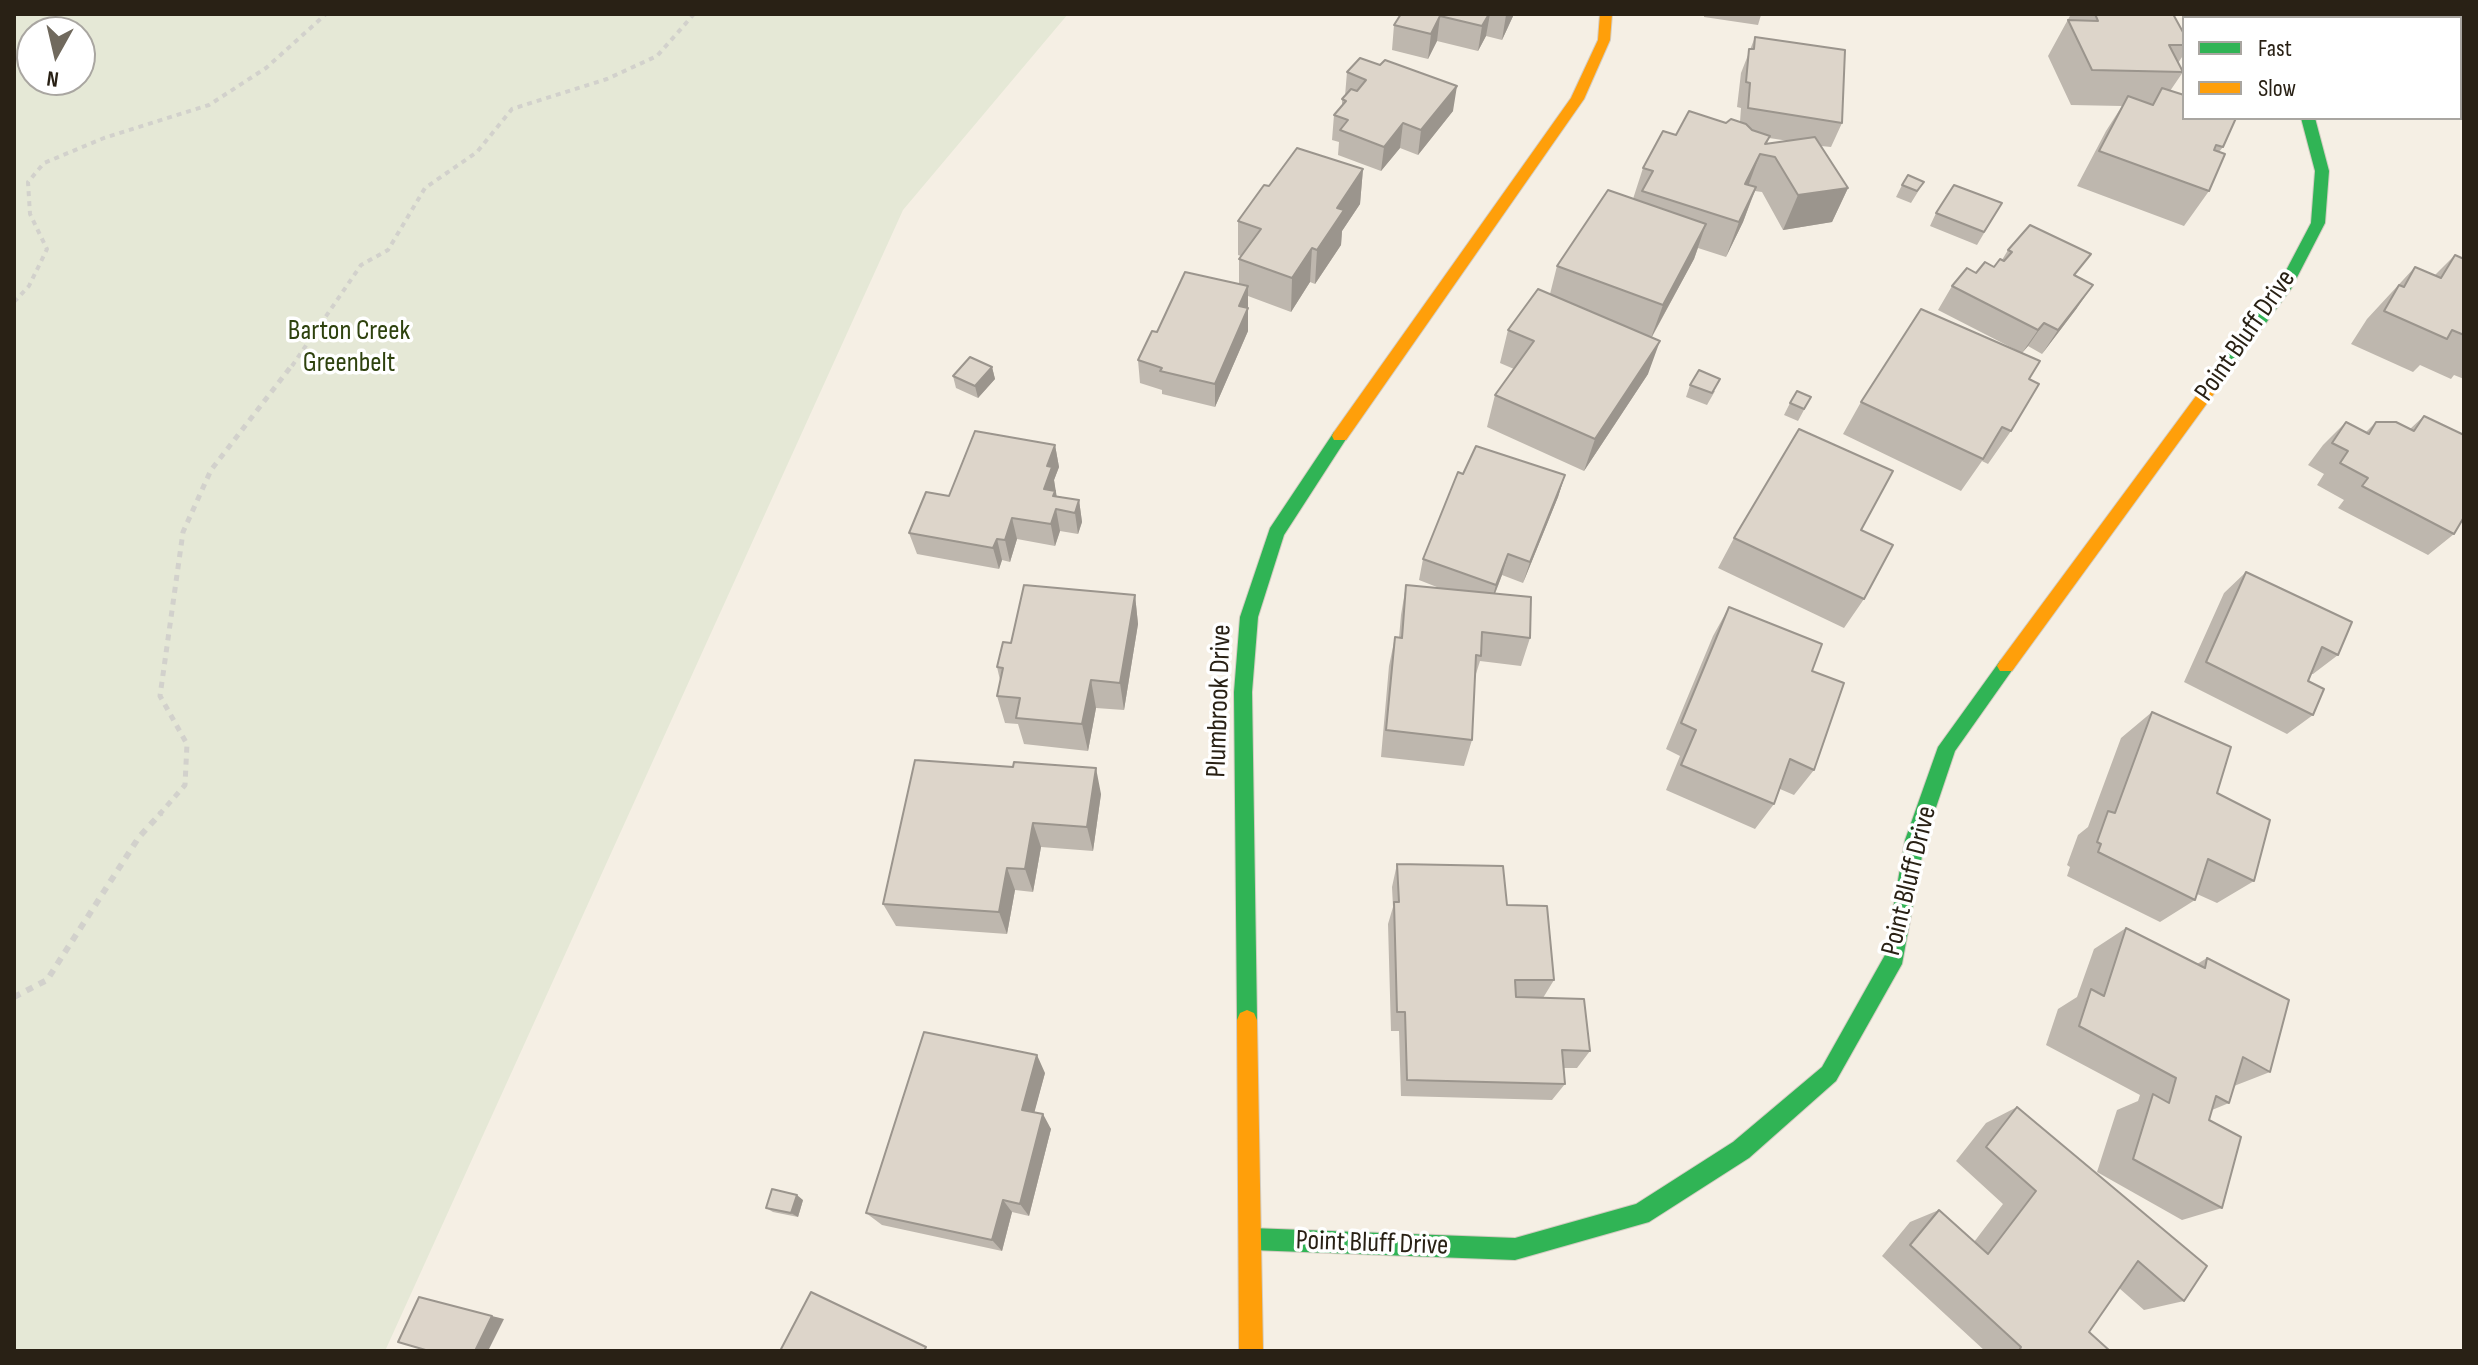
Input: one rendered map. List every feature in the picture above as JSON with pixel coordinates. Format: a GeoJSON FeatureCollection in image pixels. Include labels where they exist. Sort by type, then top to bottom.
{"type":"FeatureCollection","features":[{"type":"Feature","properties":{"kind":"street","name":"Plumbrook Drive"},"geometry":{"type":"LineString","coordinates":[[1251,1351],[1243,692],[1249,617],[1276,533],[1324,459],[1577,99],[1604,40],[1606,14]]}},
{"type":"Feature","properties":{"kind":"street","name":"Point Bluff Drive"},"geometry":{"type":"LineString","coordinates":[[1251,1239],[1515,1249],[1641,1214],[1741,1150],[1829,1074],[1895,957],[1915,840],[1947,747],[2286,285],[2318,223],[2322,171],[2309,120]]}},
{"type":"Feature","properties":{"kind":"path"},"geometry":{"type":"LineString","coordinates":[[14,302],[29,286],[47,249],[30,214],[28,182],[44,163],[104,138],[209,105],[266,68],[326,14]]}},
{"type":"Feature","properties":{"kind":"path"},"geometry":{"type":"LineString","coordinates":[[14,997],[47,980],[139,837],[185,785],[187,744],[160,696],[183,532],[211,470],[272,395],[361,265],[388,250],[425,188],[477,152],[512,109],[607,79],[657,56],[694,14]]}},
{"type":"Feature","properties":{"kind":"green space","name":"Barton Creek Greenbelt"},"geometry":{"type":"Polygon","coordinates":[[[14,14],[1068,14],[903,210],[385,1351],[14,1351],[14,14]]]}},
{"type":"Feature","properties":{"kind":"building"},"geometry":{"type":"Polygon","coordinates":[[[1401,14],[1489,14],[1482,26],[1440,16],[1431,34],[1394,25],[1401,14]]]}},
{"type":"Feature","properties":{"kind":"building"},"geometry":{"type":"Polygon","coordinates":[[[2095,14],[2173,14],[2182,30],[2182,45],[2169,45],[2182,72],[2092,70],[2068,20],[2098,21],[2095,14]]]}},
{"type":"Feature","properties":{"kind":"building"},"geometry":{"type":"Polygon","coordinates":[[[1755,37],[1845,50],[1842,123],[1748,108],[1750,83],[1746,82],[1749,49],[1754,49],[1755,37]]]}},
{"type":"Feature","properties":{"kind":"building"},"geometry":{"type":"Polygon","coordinates":[[[1360,58],[1380,65],[1385,60],[1457,86],[1421,130],[1403,123],[1384,147],[1340,130],[1348,120],[1334,115],[1351,89],[1357,91],[1366,80],[1347,72],[1360,58]]]}},
{"type":"Feature","properties":{"kind":"building"},"geometry":{"type":"Polygon","coordinates":[[[2162,88],[2182,94],[2182,120],[2235,120],[2223,147],[2216,145],[2214,150],[2225,154],[2209,191],[2099,151],[2128,96],[2153,105],[2162,88]]]}},
{"type":"Feature","properties":{"kind":"building"},"geometry":{"type":"Polygon","coordinates":[[[1689,111],[1726,123],[1731,119],[1746,124],[1752,130],[1770,136],[1765,144],[1815,137],[1848,188],[1798,195],[1775,157],[1760,154],[1745,184],[1756,187],[1739,222],[1642,191],[1653,171],[1643,168],[1663,131],[1676,135],[1689,111]]]}},
{"type":"Feature","properties":{"kind":"building"},"geometry":{"type":"Polygon","coordinates":[[[1297,148],[1363,169],[1337,208],[1344,210],[1317,250],[1312,248],[1292,278],[1239,259],[1261,229],[1238,221],[1264,185],[1269,186],[1297,148]]]}},
{"type":"Feature","properties":{"kind":"building"},"geometry":{"type":"Polygon","coordinates":[[[1908,175],[1924,182],[1917,191],[1902,185],[1908,175]]]}},
{"type":"Feature","properties":{"kind":"building"},"geometry":{"type":"Polygon","coordinates":[[[1954,185],[2002,203],[1984,232],[1936,213],[1954,185]]]}},
{"type":"Feature","properties":{"kind":"building"},"geometry":{"type":"Polygon","coordinates":[[[1608,190],[1706,224],[1663,305],[1557,266],[1608,190]]]}},
{"type":"Feature","properties":{"kind":"building"},"geometry":{"type":"Polygon","coordinates":[[[2030,225],[2091,254],[2074,275],[2093,285],[2058,330],[2044,323],[2038,330],[1952,286],[1967,268],[1976,273],[1985,262],[1994,267],[2000,259],[2004,261],[2012,252],[2008,250],[2030,225]]]}},
{"type":"Feature","properties":{"kind":"building"},"geometry":{"type":"Polygon","coordinates":[[[2455,255],[2464,259],[2464,335],[2452,330],[2447,339],[2384,311],[2399,285],[2404,287],[2415,267],[2441,278],[2455,255]]]}},
{"type":"Feature","properties":{"kind":"building"},"geometry":{"type":"Polygon","coordinates":[[[1185,272],[1248,286],[1239,306],[1248,308],[1215,384],[1160,371],[1162,368],[1138,360],[1152,331],[1157,332],[1185,272]]]}},
{"type":"Feature","properties":{"kind":"building"},"geometry":{"type":"Polygon","coordinates":[[[1538,289],[1660,341],[1595,439],[1495,395],[1534,341],[1508,330],[1538,289]]]}},
{"type":"Feature","properties":{"kind":"building"},"geometry":{"type":"Polygon","coordinates":[[[1921,309],[2040,361],[2029,379],[2039,384],[2011,431],[2002,427],[1983,459],[1861,402],[1921,309]]]}},
{"type":"Feature","properties":{"kind":"building"},"geometry":{"type":"Polygon","coordinates":[[[970,357],[992,367],[975,386],[953,376],[970,357]]]}},
{"type":"Feature","properties":{"kind":"building"},"geometry":{"type":"Polygon","coordinates":[[[1699,370],[1720,379],[1712,393],[1690,385],[1699,370]]]}},
{"type":"Feature","properties":{"kind":"building"},"geometry":{"type":"Polygon","coordinates":[[[1797,391],[1811,397],[1804,409],[1790,403],[1797,391]]]}},
{"type":"Feature","properties":{"kind":"building"},"geometry":{"type":"Polygon","coordinates":[[[2424,416],[2464,435],[2464,517],[2454,534],[2362,486],[2368,478],[2340,463],[2348,451],[2332,443],[2346,422],[2369,434],[2376,422],[2396,422],[2414,431],[2424,416]]]}},
{"type":"Feature","properties":{"kind":"building"},"geometry":{"type":"Polygon","coordinates":[[[1799,429],[1893,471],[1861,530],[1893,545],[1864,599],[1734,538],[1799,429]]]}},
{"type":"Feature","properties":{"kind":"building"},"geometry":{"type":"Polygon","coordinates":[[[975,431],[1055,445],[1047,466],[1052,467],[1044,489],[1055,491],[1053,496],[1079,500],[1075,513],[1056,509],[1051,524],[1012,518],[1005,540],[997,539],[993,548],[909,533],[926,492],[949,496],[975,431]]]}},
{"type":"Feature","properties":{"kind":"building"},"geometry":{"type":"Polygon","coordinates":[[[1476,446],[1565,475],[1530,562],[1508,554],[1496,585],[1423,559],[1458,472],[1463,474],[1476,446]]]}},
{"type":"Feature","properties":{"kind":"building"},"geometry":{"type":"Polygon","coordinates":[[[2246,572],[2352,622],[2338,655],[2322,647],[2308,681],[2324,689],[2313,715],[2206,662],[2246,572]]]}},
{"type":"Feature","properties":{"kind":"building"},"geometry":{"type":"Polygon","coordinates":[[[1024,585],[1135,595],[1120,683],[1091,680],[1082,724],[1016,718],[1020,698],[997,696],[1003,668],[997,667],[1003,642],[1011,643],[1024,585]]]}},
{"type":"Feature","properties":{"kind":"building"},"geometry":{"type":"Polygon","coordinates":[[[1406,585],[1531,597],[1530,638],[1482,632],[1481,656],[1476,655],[1472,740],[1386,730],[1395,637],[1402,638],[1406,585]]]}},
{"type":"Feature","properties":{"kind":"building"},"geometry":{"type":"Polygon","coordinates":[[[1729,607],[1822,644],[1812,671],[1844,683],[1814,770],[1790,759],[1774,804],[1681,765],[1696,730],[1681,723],[1729,607]]]}},
{"type":"Feature","properties":{"kind":"building"},"geometry":{"type":"Polygon","coordinates":[[[2152,712],[2231,747],[2217,793],[2270,820],[2254,881],[2208,859],[2195,900],[2098,852],[2101,844],[2097,842],[2108,811],[2115,813],[2152,712]]]}},
{"type":"Feature","properties":{"kind":"building"},"geometry":{"type":"Polygon","coordinates":[[[915,760],[1013,767],[1014,762],[1096,768],[1087,827],[1033,823],[1025,869],[1007,868],[999,912],[883,904],[915,760]]]}},
{"type":"Feature","properties":{"kind":"building"},"geometry":{"type":"Polygon","coordinates":[[[1397,864],[1503,866],[1507,905],[1547,906],[1554,980],[1515,980],[1516,997],[1584,999],[1590,1051],[1562,1050],[1565,1084],[1407,1080],[1405,1012],[1397,1012],[1394,902],[1399,902],[1397,864]]]}},
{"type":"Feature","properties":{"kind":"building"},"geometry":{"type":"Polygon","coordinates":[[[2126,928],[2205,968],[2207,958],[2289,1000],[2270,1072],[2243,1057],[2229,1103],[2216,1096],[2209,1120],[2241,1137],[2222,1208],[2133,1159],[2153,1094],[2169,1103],[2176,1078],[2079,1026],[2091,989],[2104,996],[2126,928]]]}},
{"type":"Feature","properties":{"kind":"building"},"geometry":{"type":"Polygon","coordinates":[[[924,1032],[1037,1055],[1022,1110],[1043,1114],[1020,1204],[1003,1200],[992,1240],[866,1213],[924,1032]]]}},
{"type":"Feature","properties":{"kind":"building"},"geometry":{"type":"Polygon","coordinates":[[[2017,1107],[2207,1266],[2184,1301],[2138,1261],[2089,1332],[2110,1351],[2019,1351],[2021,1347],[1910,1245],[1939,1210],[1988,1254],[2036,1191],[1986,1147],[2017,1107]]]}},
{"type":"Feature","properties":{"kind":"building"},"geometry":{"type":"Polygon","coordinates":[[[772,1189],[797,1195],[791,1213],[766,1208],[772,1189]]]}},
{"type":"Feature","properties":{"kind":"building"},"geometry":{"type":"Polygon","coordinates":[[[811,1292],[926,1347],[924,1351],[780,1351],[811,1292]]]}},
{"type":"Feature","properties":{"kind":"building"},"geometry":{"type":"Polygon","coordinates":[[[419,1297],[492,1316],[475,1351],[429,1351],[398,1342],[419,1297]]]}},
{"type":"Feature","properties":{"kind":"traffic: fast"},"geometry":{"type":"LineString","coordinates":[[2224,369],[2286,285],[2318,223],[2322,171],[2309,120]]}},
{"type":"Feature","properties":{"kind":"traffic: fast"},"geometry":{"type":"LineString","coordinates":[[1247,1020],[1243,692],[1249,617],[1276,533],[1340,436]]}},
{"type":"Feature","properties":{"kind":"traffic: fast"},"geometry":{"type":"LineString","coordinates":[[1251,1239],[1515,1249],[1641,1214],[1741,1150],[1829,1074],[1895,957],[1915,840],[1947,747],[2006,666]]}},
{"type":"Feature","properties":{"kind":"traffic: slow"},"geometry":{"type":"LineString","coordinates":[[1340,436],[1577,99],[1604,40],[1606,14]]}},
{"type":"Feature","properties":{"kind":"traffic: slow"},"geometry":{"type":"LineString","coordinates":[[2006,666],[2224,369]]}},
{"type":"Feature","properties":{"kind":"traffic: slow"},"geometry":{"type":"LineString","coordinates":[[1247,1020],[1251,1351]]}}]}
